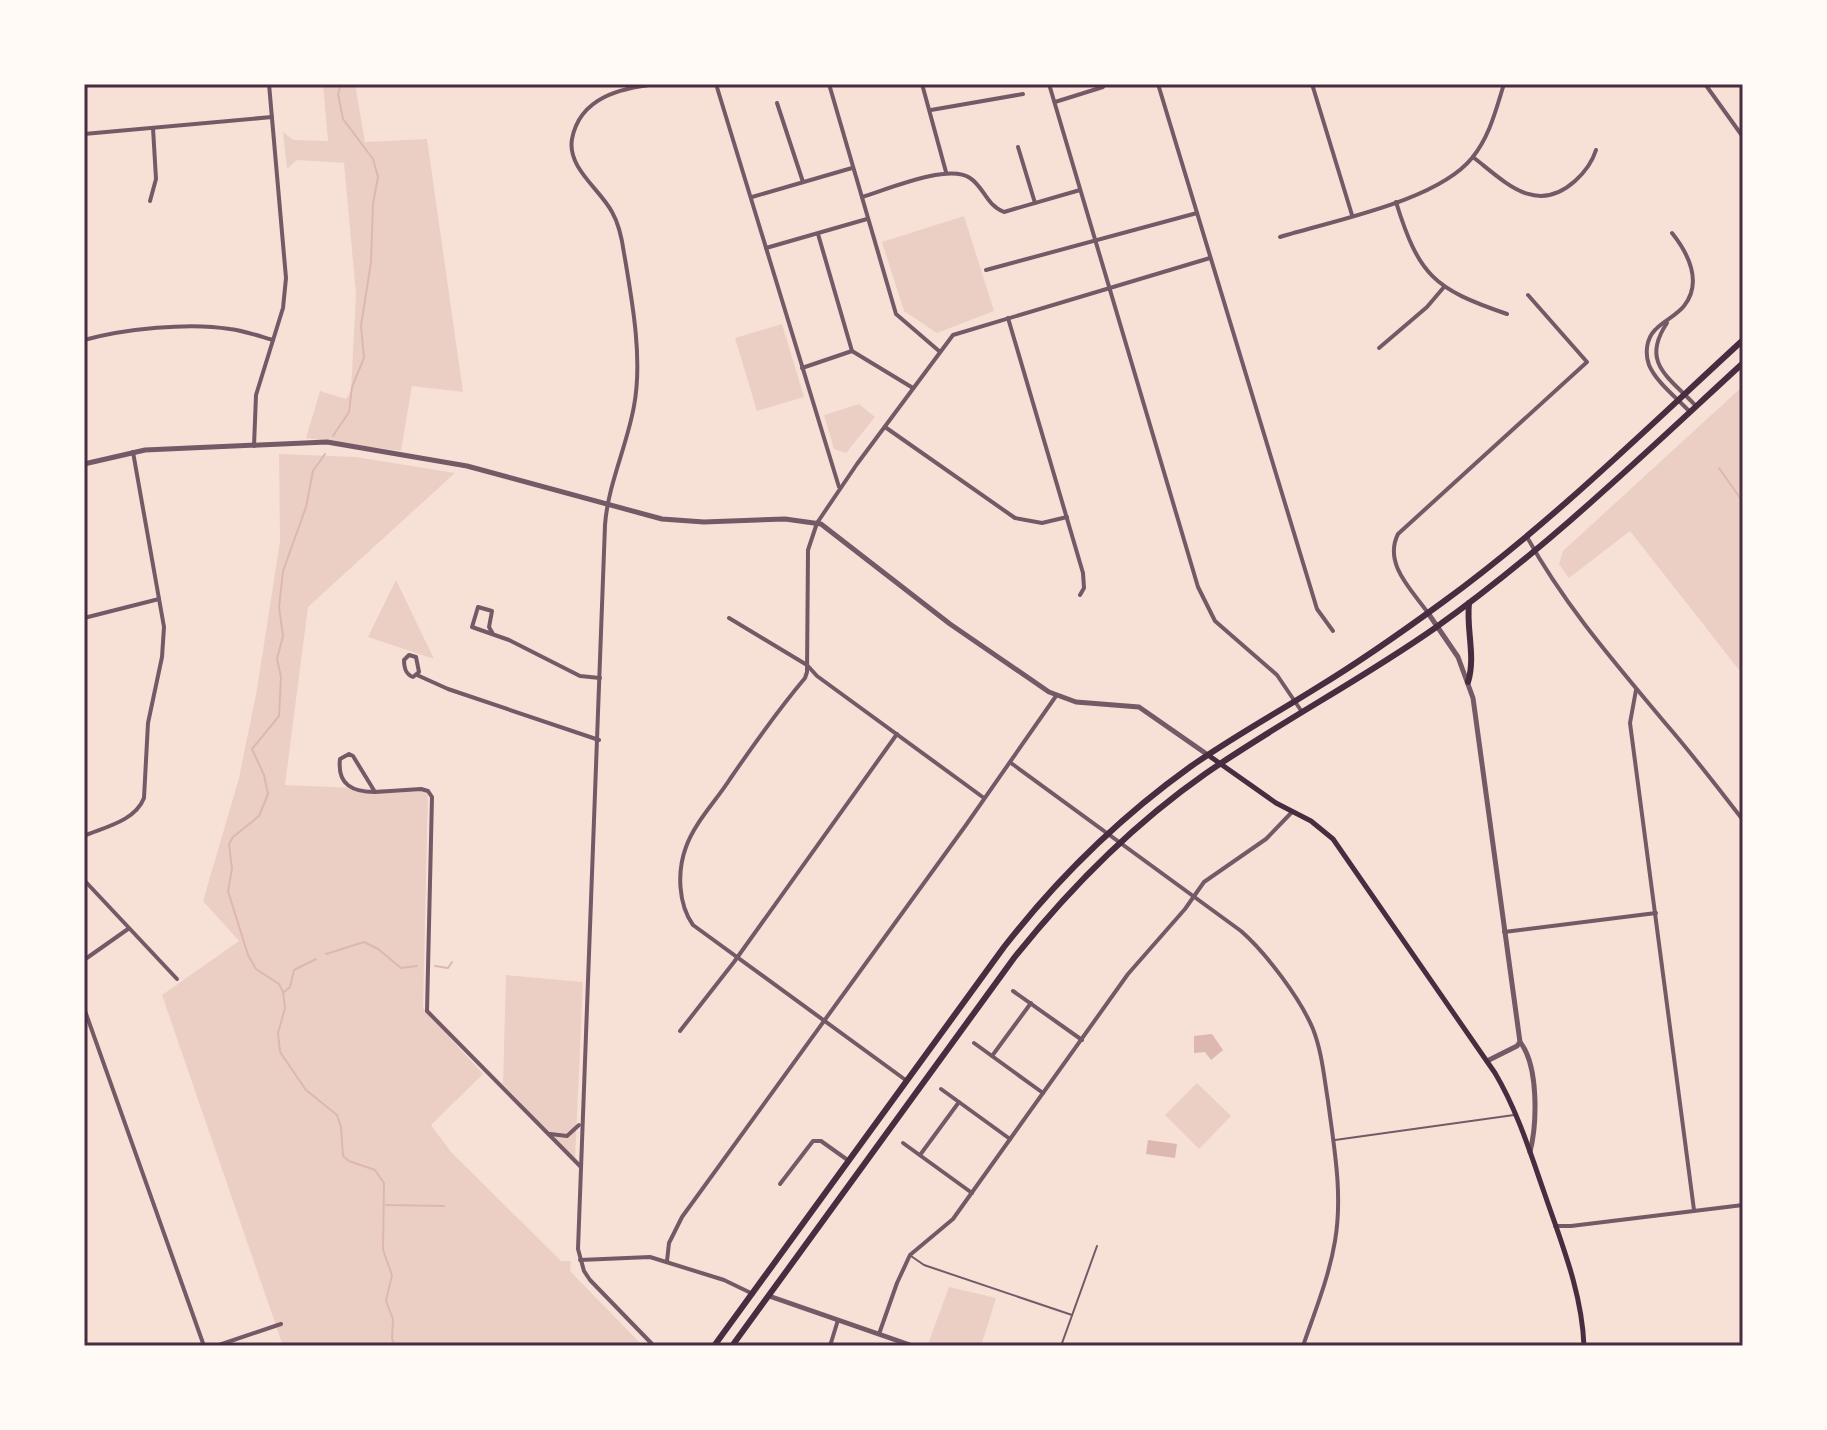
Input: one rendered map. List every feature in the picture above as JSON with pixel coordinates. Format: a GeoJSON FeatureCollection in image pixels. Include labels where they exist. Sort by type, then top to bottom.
{"type":"FeatureCollection","features":[{"type":"Feature","properties":{"kind":"main road"},"geometry":{"type":"LineString","coordinates":[[714,1346],[1032,912],[1108,834],[1152,796],[1208,755],[1428,613],[1527,537],[1743,340]]}},
{"type":"Feature","properties":{"kind":"main road"},"geometry":{"type":"LineString","coordinates":[[732,1346],[1014,958],[1074,888],[1121,842],[1221,763],[1469,603],[1535,551],[1743,363]]}},
{"type":"Feature","properties":{"kind":"main road"},"geometry":{"type":"LineString","coordinates":[[1468,682],[1472,667],[1467,621],[1469,603]]}},
{"type":"Feature","properties":{"kind":"main road"},"geometry":{"type":"LineString","coordinates":[[1208,755],[1270,800],[1320,827],[1342,849],[1487,1061],[1516,1114],[1530,1152],[1575,1286],[1584,1346]]}},
{"type":"Feature","properties":{"kind":"street"},"geometry":{"type":"LineString","coordinates":[[254,446],[256,395],[283,308],[286,278],[269,84]]}},
{"type":"Feature","properties":{"kind":"street"},"geometry":{"type":"LineString","coordinates":[[654,1346],[590,1280],[580,1260],[578,1239],[607,504],[634,408],[638,376],[625,258],[618,227],[607,203],[580,171],[572,154],[571,143],[577,124],[596,101],[618,90],[657,84]]}},
{"type":"Feature","properties":{"kind":"street"},"geometry":{"type":"LineString","coordinates":[[716,84],[839,489]]}},
{"type":"Feature","properties":{"kind":"street"},"geometry":{"type":"LineString","coordinates":[[829,84],[896,314],[939,351]]}},
{"type":"Feature","properties":{"kind":"street"},"geometry":{"type":"LineString","coordinates":[[922,84],[946,172]]}},
{"type":"Feature","properties":{"kind":"street"},"geometry":{"type":"LineString","coordinates":[[1049,84],[1203,600],[1215,621],[1270,668],[1302,713]]}},
{"type":"Feature","properties":{"kind":"street"},"geometry":{"type":"LineString","coordinates":[[1158,84],[1317,609],[1333,631]]}},
{"type":"Feature","properties":{"kind":"street"},"geometry":{"type":"LineString","coordinates":[[1312,84],[1352,215]]}},
{"type":"Feature","properties":{"kind":"street"},"geometry":{"type":"LineString","coordinates":[[1280,237],[1437,187],[1473,157],[1489,129],[1504,84]]}},
{"type":"Feature","properties":{"kind":"street"},"geometry":{"type":"LineString","coordinates":[[1705,84],[1743,137]]}},
{"type":"Feature","properties":{"kind":"street"},"geometry":{"type":"LineString","coordinates":[[1055,102],[1103,87]]}},
{"type":"Feature","properties":{"kind":"street"},"geometry":{"type":"LineString","coordinates":[[931,110],[1023,94]]}},
{"type":"Feature","properties":{"kind":"street"},"geometry":{"type":"LineString","coordinates":[[777,103],[803,182]]}},
{"type":"Feature","properties":{"kind":"street"},"geometry":{"type":"LineString","coordinates":[[84,134],[272,117]]}},
{"type":"Feature","properties":{"kind":"street"},"geometry":{"type":"LineString","coordinates":[[150,201],[156,179],[153,128]]}},
{"type":"Feature","properties":{"kind":"street"},"geometry":{"type":"LineString","coordinates":[[1018,147],[1035,203]]}},
{"type":"Feature","properties":{"kind":"street"},"geometry":{"type":"LineString","coordinates":[[1473,157],[1514,189],[1542,196],[1569,187],[1584,173],[1596,150]]}},
{"type":"Feature","properties":{"kind":"street"},"geometry":{"type":"LineString","coordinates":[[752,197],[852,168]]}},
{"type":"Feature","properties":{"kind":"street"},"geometry":{"type":"LineString","coordinates":[[862,197],[946,172],[972,179],[988,202],[1004,212],[1080,190]]}},
{"type":"Feature","properties":{"kind":"street"},"geometry":{"type":"LineString","coordinates":[[1396,202],[1415,255],[1423,267],[1444,287],[1474,303],[1507,314]]}},
{"type":"Feature","properties":{"kind":"street"},"geometry":{"type":"LineString","coordinates":[[986,270],[1197,213]]}},
{"type":"Feature","properties":{"kind":"street"},"geometry":{"type":"LineString","coordinates":[[766,248],[868,219]]}},
{"type":"Feature","properties":{"kind":"street"},"geometry":{"type":"LineString","coordinates":[[1672,233],[1689,256],[1692,277],[1686,304],[1668,321],[1655,344],[1656,357],[1693,409]]}},
{"type":"Feature","properties":{"kind":"street"},"geometry":{"type":"LineString","coordinates":[[818,234],[852,351],[913,388]]}},
{"type":"Feature","properties":{"kind":"street"},"geometry":{"type":"LineString","coordinates":[[907,1081],[693,925],[686,913],[681,889],[681,870],[689,840],[768,725],[805,678],[808,550],[817,523],[953,335],[1210,258]]}},
{"type":"Feature","properties":{"kind":"street"},"geometry":{"type":"LineString","coordinates":[[1379,348],[1427,307],[1444,287]]}},
{"type":"Feature","properties":{"kind":"street"},"geometry":{"type":"LineString","coordinates":[[1528,295],[1587,362],[1398,534],[1393,548],[1394,561],[1458,657],[1474,707],[1520,1042],[1528,1056],[1535,1094],[1536,1120],[1530,1152]]}},
{"type":"Feature","properties":{"kind":"street"},"geometry":{"type":"LineString","coordinates":[[1008,318],[1083,573],[1084,588],[1080,595]]}},
{"type":"Feature","properties":{"kind":"street"},"geometry":{"type":"LineString","coordinates":[[84,340],[146,330],[212,327],[273,340]]}},
{"type":"Feature","properties":{"kind":"street"},"geometry":{"type":"LineString","coordinates":[[802,368],[852,351]]}},
{"type":"Feature","properties":{"kind":"street"},"geometry":{"type":"LineString","coordinates":[[885,427],[1015,518],[1032,523],[1067,517]]}},
{"type":"Feature","properties":{"kind":"street"},"geometry":{"type":"LineString","coordinates":[[84,464],[133,452],[327,442],[467,466],[684,522],[785,519],[817,523],[994,655],[1056,696],[1083,703],[1139,707],[1208,755]]}},
{"type":"Feature","properties":{"kind":"street"},"geometry":{"type":"LineString","coordinates":[[84,836],[130,816],[144,798],[148,723],[164,643],[133,452]]}},
{"type":"Feature","properties":{"kind":"street"},"geometry":{"type":"LineString","coordinates":[[1527,537],[1559,591],[1743,820]]}},
{"type":"Feature","properties":{"kind":"street"},"geometry":{"type":"LineString","coordinates":[[84,618],[159,599]]}},
{"type":"Feature","properties":{"kind":"street"},"geometry":{"type":"LineString","coordinates":[[493,634],[489,627],[492,611],[478,607],[472,627],[580,676],[600,678]]}},
{"type":"Feature","properties":{"kind":"street"},"geometry":{"type":"LineString","coordinates":[[729,618],[807,665],[817,676],[985,799]]}},
{"type":"Feature","properties":{"kind":"street"},"geometry":{"type":"LineString","coordinates":[[417,675],[418,661],[409,655],[404,660],[406,672],[413,677],[417,675],[448,689],[599,740]]}},
{"type":"Feature","properties":{"kind":"street"},"geometry":{"type":"LineString","coordinates":[[1636,690],[1630,723],[1694,1210]]}},
{"type":"Feature","properties":{"kind":"street"},"geometry":{"type":"LineString","coordinates":[[667,1261],[669,1243],[682,1217],[1011,763],[1056,696]]}},
{"type":"Feature","properties":{"kind":"street"},"geometry":{"type":"LineString","coordinates":[[680,1031],[897,734]]}},
{"type":"Feature","properties":{"kind":"street"},"geometry":{"type":"LineString","coordinates":[[375,792],[353,756],[342,756],[340,773],[349,789],[375,792],[421,789],[428,791],[432,797],[427,1011],[580,1166]]}},
{"type":"Feature","properties":{"kind":"street"},"geometry":{"type":"LineString","coordinates":[[1011,763],[1254,942],[1309,1021],[1320,1052],[1338,1183],[1336,1233],[1325,1281],[1303,1346]]}},
{"type":"Feature","properties":{"kind":"street"},"geometry":{"type":"LineString","coordinates":[[879,1334],[910,1255],[950,1223],[1128,974],[1204,882],[1266,839],[1292,812]]}},
{"type":"Feature","properties":{"kind":"street"},"geometry":{"type":"LineString","coordinates":[[84,880],[177,979]]}},
{"type":"Feature","properties":{"kind":"street"},"geometry":{"type":"LineString","coordinates":[[1504,932],[1656,913]]}},
{"type":"Feature","properties":{"kind":"street"},"geometry":{"type":"LineString","coordinates":[[84,960],[129,929]]}},
{"type":"Feature","properties":{"kind":"street"},"geometry":{"type":"LineString","coordinates":[[1013,991],[1082,1040]]}},
{"type":"Feature","properties":{"kind":"street"},"geometry":{"type":"LineString","coordinates":[[992,1056],[1031,1003]]}},
{"type":"Feature","properties":{"kind":"street"},"geometry":{"type":"LineString","coordinates":[[84,1008],[204,1346]]}},
{"type":"Feature","properties":{"kind":"street"},"geometry":{"type":"LineString","coordinates":[[1487,1061],[1520,1042]]}},
{"type":"Feature","properties":{"kind":"street"},"geometry":{"type":"LineString","coordinates":[[974,1043],[1043,1093]]}},
{"type":"Feature","properties":{"kind":"street"},"geometry":{"type":"LineString","coordinates":[[941,1089],[1010,1139]]}},
{"type":"Feature","properties":{"kind":"street"},"geometry":{"type":"LineString","coordinates":[[920,1156],[959,1102]]}},
{"type":"Feature","properties":{"kind":"street"},"geometry":{"type":"LineString","coordinates":[[548,1133],[556,1137],[567,1136],[576,1130],[582,1119]]}},
{"type":"Feature","properties":{"kind":"street"},"geometry":{"type":"LineString","coordinates":[[780,1184],[813,1141],[821,1141],[849,1161]]}},
{"type":"Feature","properties":{"kind":"street"},"geometry":{"type":"LineString","coordinates":[[903,1143],[972,1193]]}},
{"type":"Feature","properties":{"kind":"street"},"geometry":{"type":"LineString","coordinates":[[1555,1226],[1743,1205]]}},
{"type":"Feature","properties":{"kind":"street"},"geometry":{"type":"LineString","coordinates":[[580,1260],[637,1255],[667,1261],[724,1280],[753,1294]]}},
{"type":"Feature","properties":{"kind":"street"},"geometry":{"type":"LineString","coordinates":[[769,1296],[913,1346]]}},
{"type":"Feature","properties":{"kind":"street"},"geometry":{"type":"LineString","coordinates":[[830,1346],[838,1320]]}},
{"type":"Feature","properties":{"kind":"street"},"geometry":{"type":"LineString","coordinates":[[216,1346],[281,1324]]}},
{"type":"Feature","properties":{"kind":"lane"},"geometry":{"type":"LineString","coordinates":[[1333,1140],[1516,1114]]}},
{"type":"Feature","properties":{"kind":"lane"},"geometry":{"type":"LineString","coordinates":[[1061,1346],[1097,1246]]}},
{"type":"Feature","properties":{"kind":"lane"},"geometry":{"type":"LineString","coordinates":[[910,1255],[924,1265],[1072,1315]]}},
{"type":"Feature","properties":{"kind":"shaded area"},"geometry":{"type":"Polygon","coordinates":[[[323,84],[355,84],[365,142],[427,139],[463,392],[412,386],[401,451],[306,438],[320,391],[346,399],[351,391],[356,294],[344,163],[297,160],[287,169],[283,132],[293,140],[328,141],[323,84]]]}},
{"type":"Feature","properties":{"kind":"shaded area"},"geometry":{"type":"Polygon","coordinates":[[[964,216],[994,311],[937,333],[904,311],[882,242],[964,216]]]}},
{"type":"Feature","properties":{"kind":"shaded area"},"geometry":{"type":"Polygon","coordinates":[[[782,324],[804,397],[757,411],[735,338],[782,324]]]}},
{"type":"Feature","properties":{"kind":"shaded area"},"geometry":{"type":"Polygon","coordinates":[[[1743,386],[1743,675],[1630,531],[1569,578],[1559,564],[1563,551],[1743,386]]]}},
{"type":"Feature","properties":{"kind":"shaded area"},"geometry":{"type":"Polygon","coordinates":[[[859,404],[875,417],[846,453],[834,449],[824,415],[859,404]]]}},
{"type":"Feature","properties":{"kind":"shaded area"},"geometry":{"type":"Polygon","coordinates":[[[279,454],[356,457],[455,473],[308,607],[285,785],[428,791],[423,1008],[483,1074],[431,1125],[451,1152],[561,1261],[571,1261],[570,1271],[643,1346],[283,1346],[162,995],[239,941],[203,901],[239,778],[257,689],[280,541],[279,454]]]}},
{"type":"Feature","properties":{"kind":"shaded area"},"geometry":{"type":"Polygon","coordinates":[[[396,580],[434,659],[368,637],[396,580]]]}},
{"type":"Feature","properties":{"kind":"shaded area"},"geometry":{"type":"Polygon","coordinates":[[[506,975],[583,982],[575,1161],[503,1084],[506,975]]]}},
{"type":"Feature","properties":{"kind":"shaded area"},"geometry":{"type":"Polygon","coordinates":[[[1212,1034],[1223,1050],[1211,1060],[1205,1052],[1194,1053],[1194,1036],[1212,1034]]]}},
{"type":"Feature","properties":{"kind":"shaded area"},"geometry":{"type":"Polygon","coordinates":[[[1197,1083],[1231,1116],[1199,1149],[1165,1115],[1197,1083]]]}},
{"type":"Feature","properties":{"kind":"shaded area"},"geometry":{"type":"Polygon","coordinates":[[[1148,1140],[1177,1144],[1175,1158],[1146,1154],[1148,1140]]]}},
{"type":"Feature","properties":{"kind":"shaded area"},"geometry":{"type":"Polygon","coordinates":[[[949,1287],[996,1298],[981,1346],[928,1344],[949,1287]]]}},
{"type":"Feature","properties":{"kind":"waterway"},"geometry":{"type":"LineString","coordinates":[[333,436],[349,412],[352,387],[364,358],[361,326],[371,262],[373,204],[378,177],[373,159],[343,119],[338,94],[341,84]]}},
{"type":"Feature","properties":{"kind":"waterway"},"geometry":{"type":"LineString","coordinates":[[325,454],[313,471],[306,507],[283,571],[279,607],[283,636],[277,659],[281,677],[279,716],[252,749],[264,775],[268,794],[259,816],[229,844],[232,869],[228,891],[248,955],[256,969],[279,984],[283,992],[285,1008],[278,1033],[280,1052],[306,1090],[337,1115],[343,1156],[375,1170],[384,1183],[383,1250],[392,1275],[386,1301],[393,1319],[392,1339],[395,1346]]}},
{"type":"Feature","properties":{"kind":"waterway"},"geometry":{"type":"LineString","coordinates":[[1719,468],[1743,502]]}},
{"type":"Feature","properties":{"kind":"waterway"},"geometry":{"type":"LineString","coordinates":[[326,954],[364,942],[401,968],[417,966]]}},
{"type":"Feature","properties":{"kind":"waterway"},"geometry":{"type":"LineString","coordinates":[[284,992],[290,987],[294,970],[316,959]]}},
{"type":"Feature","properties":{"kind":"waterway"},"geometry":{"type":"LineString","coordinates":[[435,966],[448,968],[452,962]]}},
{"type":"Feature","properties":{"kind":"waterway"},"geometry":{"type":"LineString","coordinates":[[386,1205],[444,1206]]}}]}
